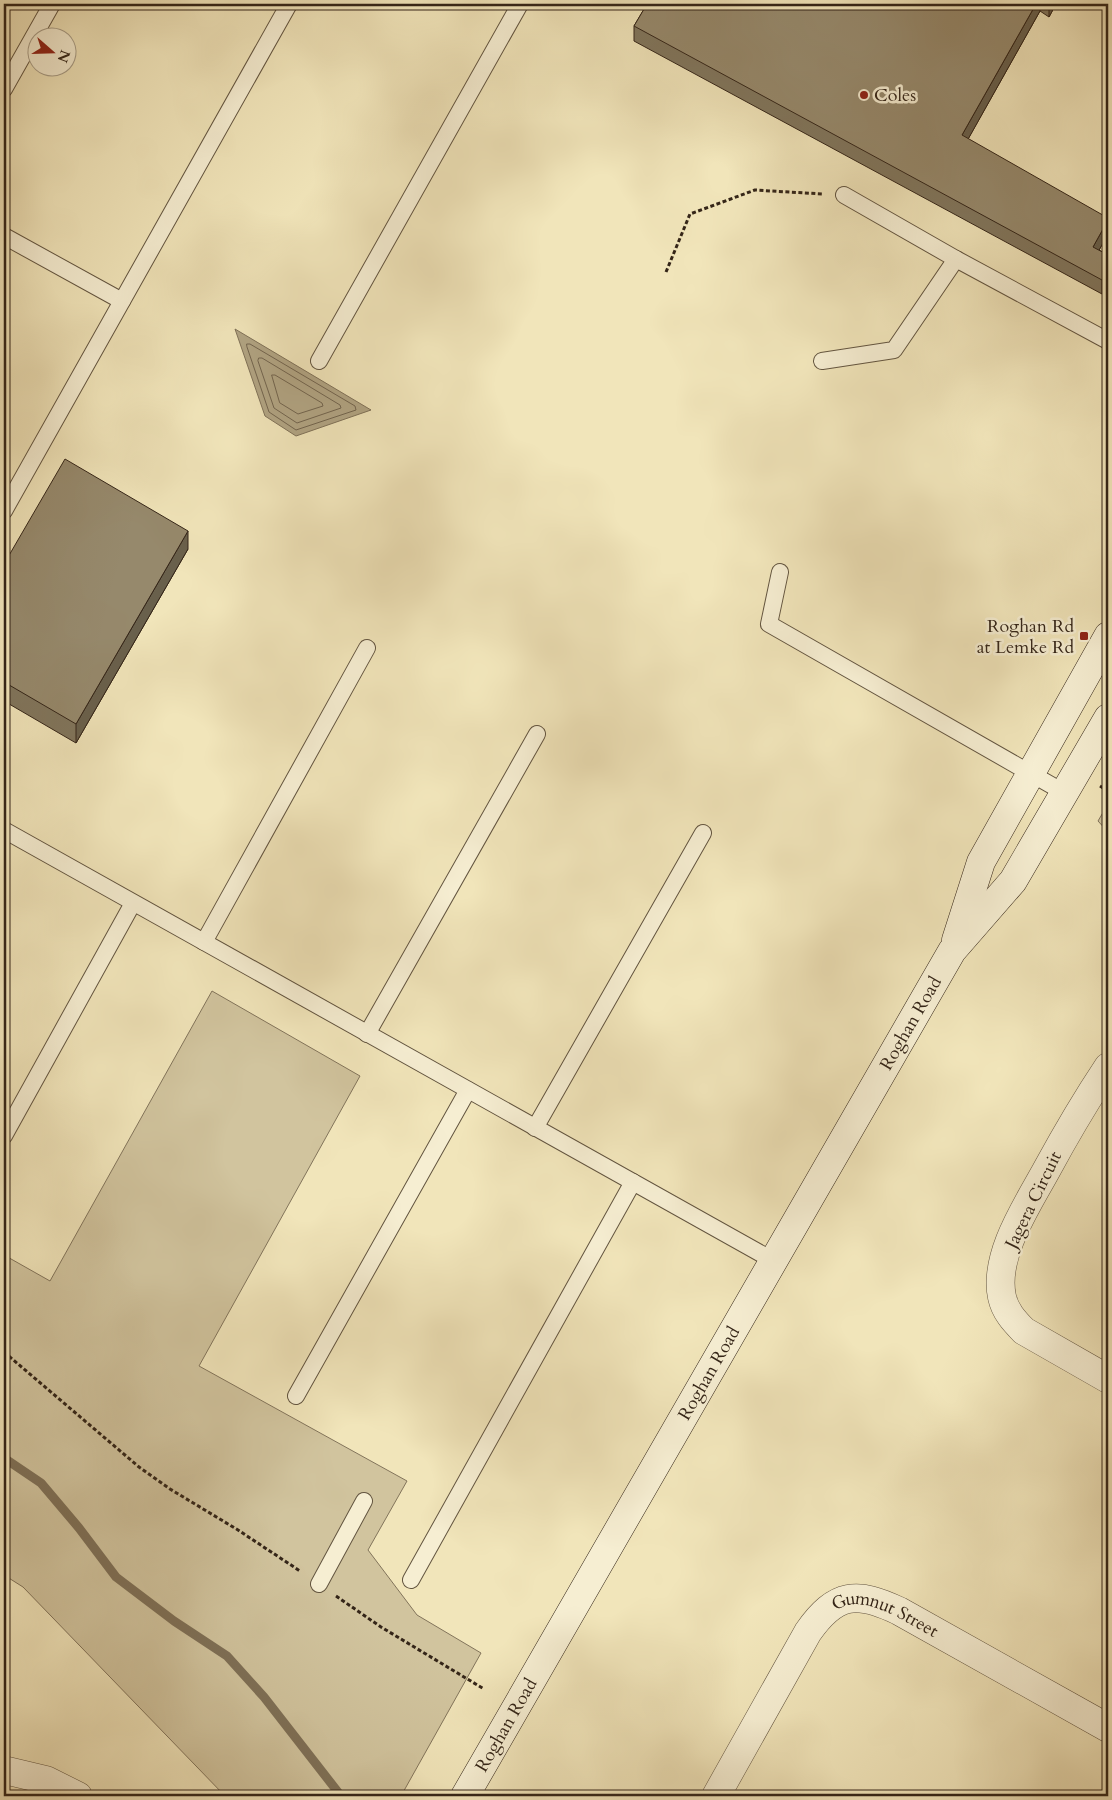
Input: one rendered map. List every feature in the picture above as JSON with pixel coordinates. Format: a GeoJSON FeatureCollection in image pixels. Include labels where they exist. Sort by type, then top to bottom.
{"type":"FeatureCollection","features":[{"type":"Feature","properties":{"kind":"main road","name":"Roghan Road"},"geometry":{"type":"LineString","coordinates":[[952,951],[981,862],[1108,636]]}},
{"type":"Feature","properties":{"kind":"main road","name":"Roghan Road"},"geometry":{"type":"LineString","coordinates":[[465,1796],[952,951],[1013,881],[1108,718]]}},
{"type":"Feature","properties":{"kind":"main road","name":"Jagera Circuit"},"geometry":{"type":"LineString","coordinates":[[1108,1067],[1070,1127],[1016,1224],[1003,1263],[1001,1280],[1002,1296],[1006,1309],[1024,1331],[1108,1379]]}},
{"type":"Feature","properties":{"kind":"main road","name":"Gumnut Street"},"geometry":{"type":"LineString","coordinates":[[716,1796],[813,1626],[828,1608],[838,1601],[853,1598],[868,1598],[899,1610],[1108,1728]]}},
{"type":"Feature","properties":{"kind":"main road"},"geometry":{"type":"LineString","coordinates":[[4,1770],[46,1780],[78,1796]]}},
{"type":"Feature","properties":{"kind":"lane"},"geometry":{"type":"LineString","coordinates":[[4,89],[52,4]]}},
{"type":"Feature","properties":{"kind":"lane"},"geometry":{"type":"LineString","coordinates":[[4,511],[289,4]]}},
{"type":"Feature","properties":{"kind":"lane"},"geometry":{"type":"LineString","coordinates":[[319,361],[520,4]]}},
{"type":"Feature","properties":{"kind":"lane"},"geometry":{"type":"LineString","coordinates":[[844,195],[956,259],[1108,341]]}},
{"type":"Feature","properties":{"kind":"lane"},"geometry":{"type":"LineString","coordinates":[[4,236],[122,301]]}},
{"type":"Feature","properties":{"kind":"lane"},"geometry":{"type":"LineString","coordinates":[[822,361],[894,350],[956,259]]}},
{"type":"Feature","properties":{"kind":"lane"},"geometry":{"type":"LineString","coordinates":[[780,572],[768,624],[1065,793]]}},
{"type":"Feature","properties":{"kind":"lane"},"geometry":{"type":"LineString","coordinates":[[204,942],[367,648]]}},
{"type":"Feature","properties":{"kind":"lane"},"geometry":{"type":"LineString","coordinates":[[367,1034],[537,734]]}},
{"type":"Feature","properties":{"kind":"lane"},"geometry":{"type":"LineString","coordinates":[[4,830],[774,1261]]}},
{"type":"Feature","properties":{"kind":"lane"},"geometry":{"type":"LineString","coordinates":[[535,1128],[703,833]]}},
{"type":"Feature","properties":{"kind":"lane"},"geometry":{"type":"LineString","coordinates":[[4,1136],[133,903]]}},
{"type":"Feature","properties":{"kind":"lane"},"geometry":{"type":"LineString","coordinates":[[296,1396],[468,1090]]}},
{"type":"Feature","properties":{"kind":"lane"},"geometry":{"type":"LineString","coordinates":[[410,1580],[633,1182]]}},
{"type":"Feature","properties":{"kind":"lane"},"geometry":{"type":"LineString","coordinates":[[319,1584],[364,1502]]}},
{"type":"Feature","properties":{"kind":"path"},"geometry":{"type":"LineString","coordinates":[[666,272],[690,214],[755,190],[844,195]]}},
{"type":"Feature","properties":{"kind":"path"},"geometry":{"type":"LineString","coordinates":[[4,1352],[139,1467],[170,1490],[238,1530],[381,1627],[484,1688]]}},
{"type":"Feature","properties":{"kind":"shaded area"},"geometry":{"type":"Polygon","coordinates":[[[1108,804],[1108,832],[1098,821],[1108,804]]]}},
{"type":"Feature","properties":{"kind":"shaded area"},"geometry":{"type":"Polygon","coordinates":[[[212,991],[360,1076],[199,1366],[407,1481],[368,1550],[417,1615],[481,1653],[401,1796],[225,1796],[23,1587],[4,1575],[4,1255],[50,1281],[212,991]]]}},
{"type":"Feature","properties":{"kind":"water"},"geometry":{"type":"Polygon","coordinates":[[[235,329],[371,410],[296,436],[265,416],[235,329]]]}},
{"type":"Feature","properties":{"kind":"building","name":"Coles"},"geometry":{"type":"Polygon","coordinates":[[[647,4],[1036,4],[962,135],[1108,218],[1093,247],[1108,255],[1108,269],[1102,280],[634,26],[647,4]]]}},
{"type":"Feature","properties":{"kind":"building"},"geometry":{"type":"Polygon","coordinates":[[[65,459],[188,531],[76,724],[4,682],[4,564],[65,459]]]}},
{"type":"Feature","properties":{"kind":"waterway"},"geometry":{"type":"LineString","coordinates":[[4,1458],[41,1483],[79,1528],[116,1577],[174,1621],[227,1656],[264,1697],[341,1796]]}},
{"type":"Feature","properties":{"kind":"place","name":"Coles"},"geometry":{"type":"Point","coordinates":[864,95]}},
{"type":"Feature","properties":{"kind":"place","name":"Roghan Rd at Lemke Rd"},"geometry":{"type":"Point","coordinates":[1084,636]}}]}
